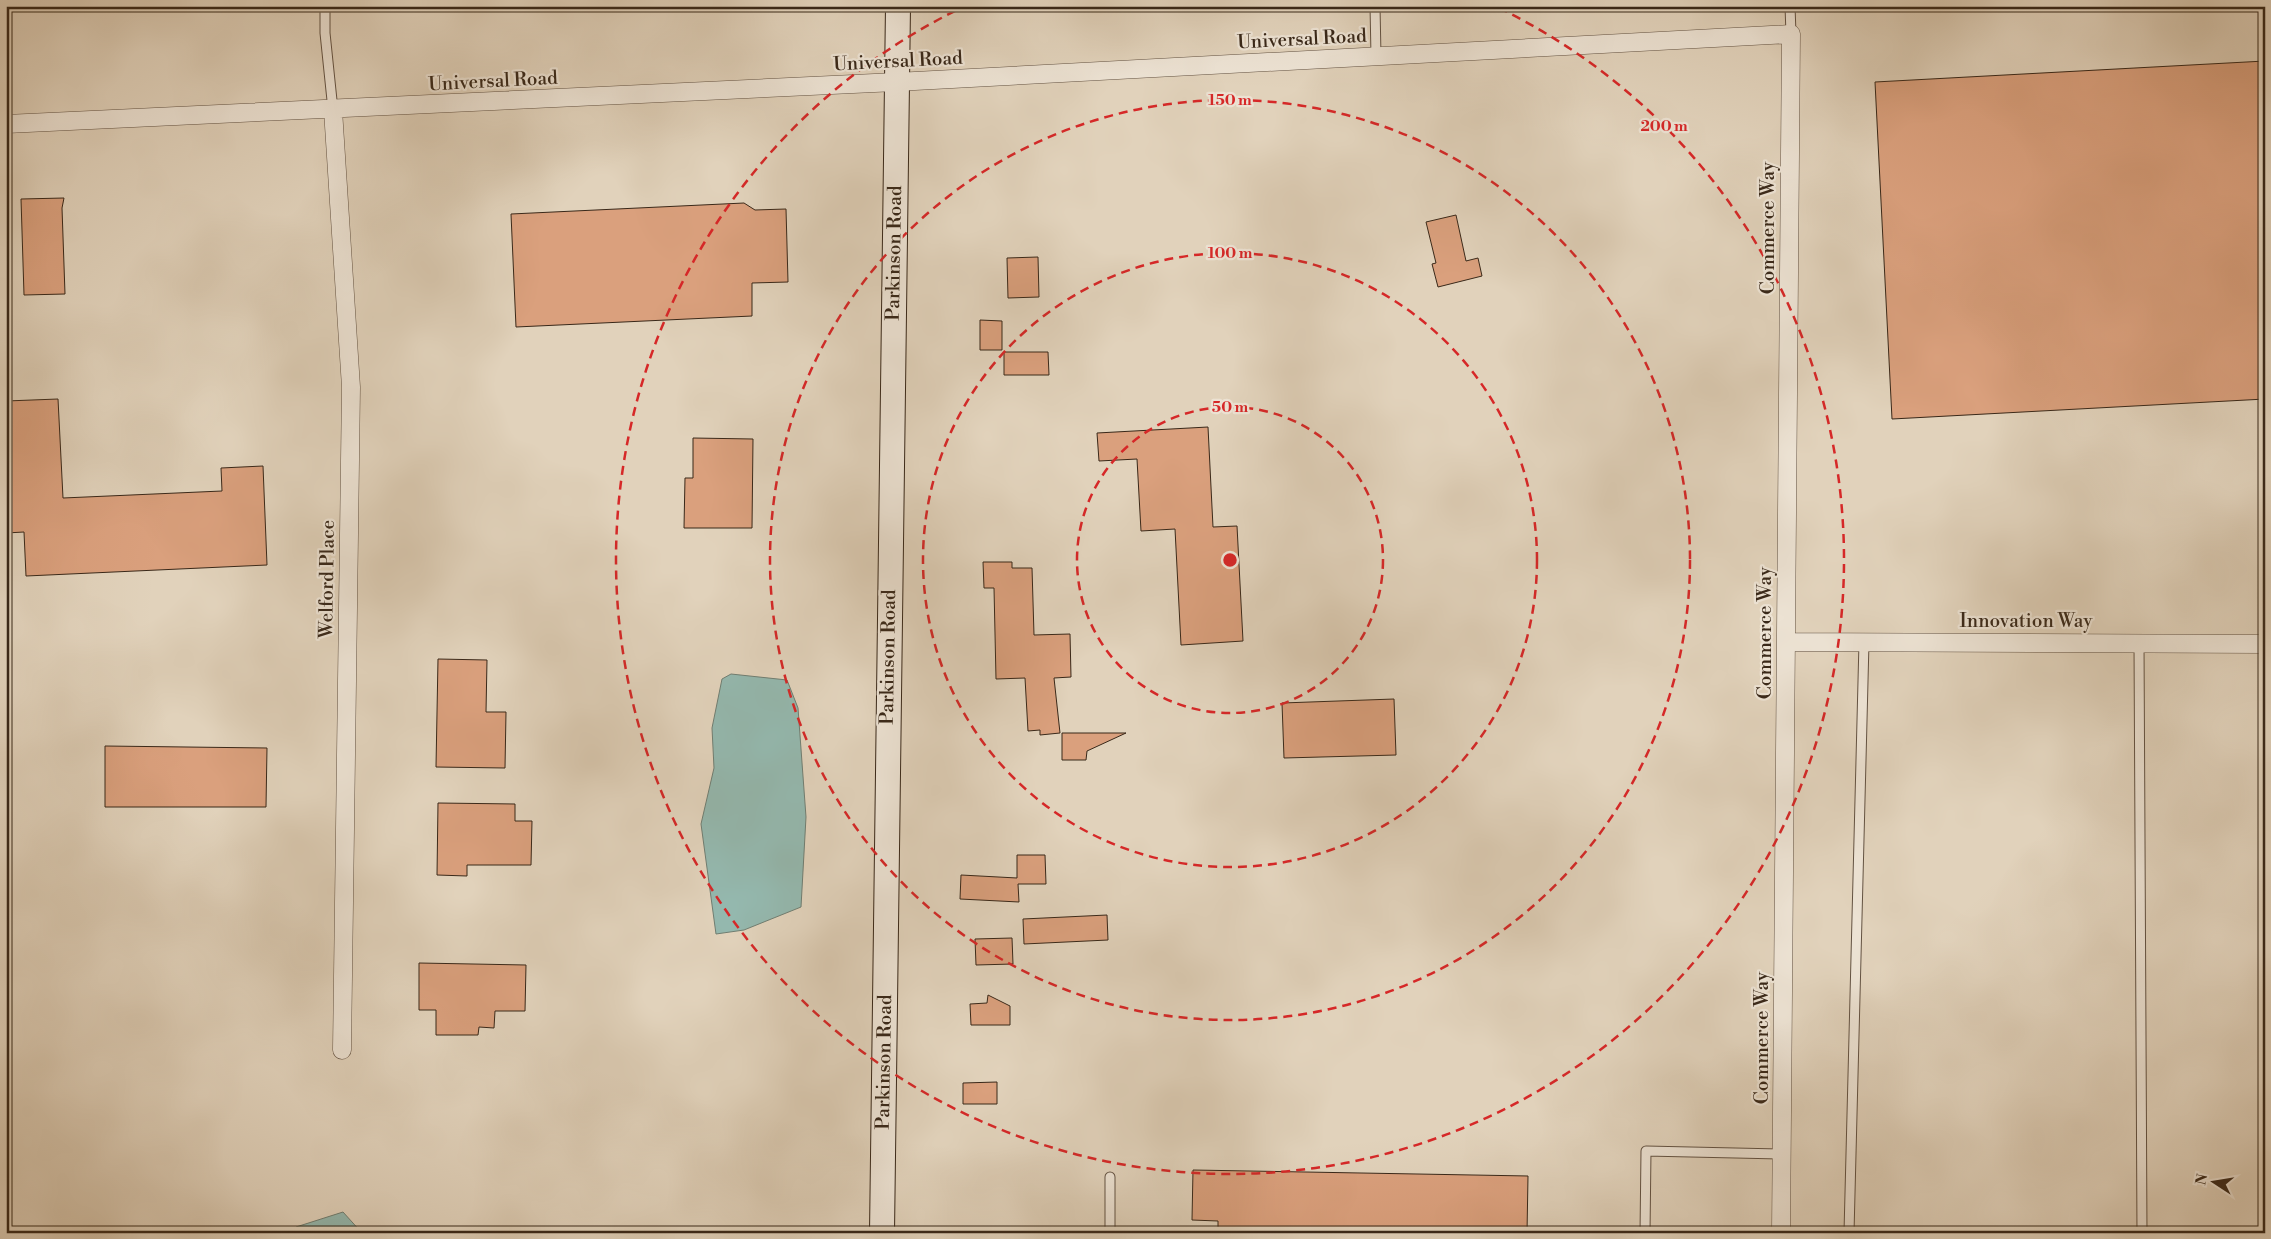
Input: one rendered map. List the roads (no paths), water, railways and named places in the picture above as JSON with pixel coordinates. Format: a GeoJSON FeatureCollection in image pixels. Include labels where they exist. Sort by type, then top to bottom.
{"type":"FeatureCollection","features":[{"type":"Feature","properties":{"kind":"main road","name":"Parkinson Road"},"geometry":{"type":"LineString","coordinates":[[882,1233],[898,6]]}},
{"type":"Feature","properties":{"kind":"street","name":"Universal Road"},"geometry":{"type":"LineString","coordinates":[[6,124],[896,82],[1791,34]]}},
{"type":"Feature","properties":{"kind":"street","name":"Commerce Way"},"geometry":{"type":"LineString","coordinates":[[1782,1233],[1791,34]]}},
{"type":"Feature","properties":{"kind":"street","name":"Welford Place"},"geometry":{"type":"LineString","coordinates":[[333,110],[351,387],[342,1050]]}},
{"type":"Feature","properties":{"kind":"street","name":"Innovation Way"},"geometry":{"type":"LineString","coordinates":[[1786,642],[2265,644]]}},
{"type":"Feature","properties":{"kind":"lane"},"geometry":{"type":"LineString","coordinates":[[325,6],[325,33],[333,110]]}},
{"type":"Feature","properties":{"kind":"lane"},"geometry":{"type":"LineString","coordinates":[[1375,6],[1376,56]]}},
{"type":"Feature","properties":{"kind":"lane"},"geometry":{"type":"LineString","coordinates":[[1790,6],[1791,34]]}},
{"type":"Feature","properties":{"kind":"lane"},"geometry":{"type":"LineString","coordinates":[[1849,1233],[1864,642]]}},
{"type":"Feature","properties":{"kind":"lane"},"geometry":{"type":"LineString","coordinates":[[2139,643],[2142,1233]]}},
{"type":"Feature","properties":{"kind":"lane"},"geometry":{"type":"LineString","coordinates":[[1645,1233],[1646,1151],[1782,1154]]}},
{"type":"Feature","properties":{"kind":"lane"},"geometry":{"type":"LineString","coordinates":[[1110,1177],[1110,1233]]}},
{"type":"Feature","properties":{"kind":"water"},"geometry":{"type":"Polygon","coordinates":[[[731,674],[787,680],[798,708],[806,817],[801,907],[744,930],[716,934],[701,824],[714,768],[712,728],[722,679],[731,674]]]}},
{"type":"Feature","properties":{"kind":"water"},"geometry":{"type":"Polygon","coordinates":[[[343,1212],[362,1233],[295,1233],[296,1227],[343,1212]]]}}]}
